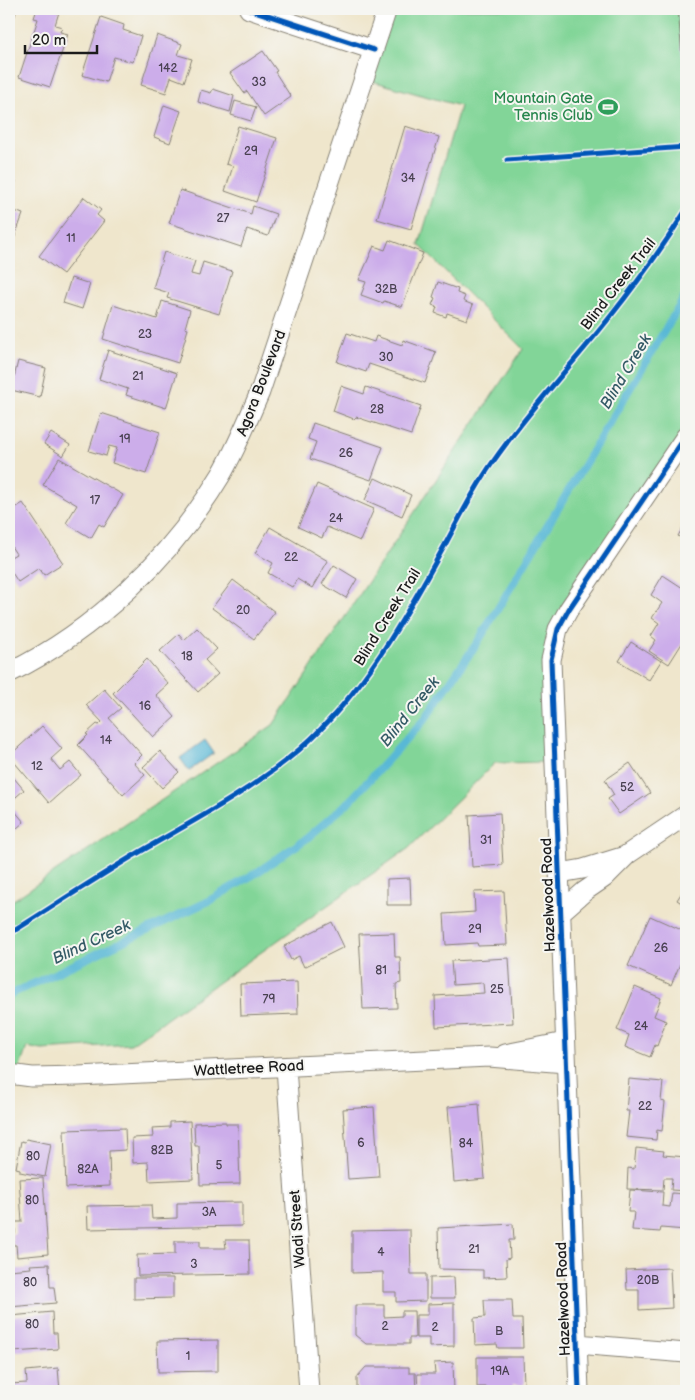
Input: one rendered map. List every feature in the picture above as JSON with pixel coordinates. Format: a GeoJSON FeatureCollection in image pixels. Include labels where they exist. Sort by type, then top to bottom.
{"type":"FeatureCollection","features":[{"type":"Feature","properties":{"kind":"street"},"geometry":{"type":"LineString","coordinates":[[249,9],[374,50]]}},
{"type":"Feature","properties":{"kind":"street","name":"Agora Boulevard"},"geometry":{"type":"LineString","coordinates":[[9,672],[53,648],[114,603],[168,547],[198,510],[221,474],[241,436],[260,392],[387,9]]}},
{"type":"Feature","properties":{"kind":"street","name":"Hazelwood Road"},"geometry":{"type":"LineString","coordinates":[[579,1391],[551,676],[553,645],[558,629],[569,608],[686,436]]}},
{"type":"Feature","properties":{"kind":"street"},"geometry":{"type":"LineString","coordinates":[[561,912],[585,891],[604,878],[628,854],[686,815]]}},
{"type":"Feature","properties":{"kind":"street"},"geometry":{"type":"LineString","coordinates":[[560,873],[583,869],[628,854]]}},
{"type":"Feature","properties":{"kind":"street","name":"Wattletree Road"},"geometry":{"type":"LineString","coordinates":[[490,1057],[565,1042]]}},
{"type":"Feature","properties":{"kind":"street","name":"Wattletree Road"},"geometry":{"type":"LineString","coordinates":[[9,1074],[32,1077],[78,1076],[490,1057],[566,1063]]}},
{"type":"Feature","properties":{"kind":"street","name":"Wadi Street"},"geometry":{"type":"LineString","coordinates":[[286,1067],[309,1391]]}},
{"type":"Feature","properties":{"kind":"street"},"geometry":{"type":"LineString","coordinates":[[577,1344],[686,1353]]}},
{"type":"Feature","properties":{"kind":"green space"},"geometry":{"type":"Polygon","coordinates":[[[387,9],[686,9],[686,436],[558,629],[555,762],[495,763],[409,848],[131,1044],[42,1050],[27,1047],[9,1099],[9,903],[273,725],[523,349],[419,245],[460,106],[365,79],[387,9]]]}},
{"type":"Feature","properties":{"kind":"water"},"geometry":{"type":"Polygon","coordinates":[[[205,740],[214,753],[189,771],[180,758],[205,740]]]}},
{"type":"Feature","properties":{"kind":"building"},"geometry":{"type":"Polygon","coordinates":[[[9,9],[17,9],[9,34],[9,9]]]}},
{"type":"Feature","properties":{"kind":"building"},"geometry":{"type":"Polygon","coordinates":[[[37,9],[60,9],[55,25],[62,27],[60,32],[68,34],[50,87],[19,77],[38,19],[34,18],[37,9]]]}},
{"type":"Feature","properties":{"kind":"building"},"geometry":{"type":"Polygon","coordinates":[[[678,9],[686,9],[686,56],[682,56],[678,9]]]}},
{"type":"Feature","properties":{"kind":"building"},"geometry":{"type":"Polygon","coordinates":[[[101,17],[124,25],[123,30],[141,36],[133,62],[114,57],[106,82],[82,75],[101,17]]]}},
{"type":"Feature","properties":{"kind":"building"},"geometry":{"type":"Polygon","coordinates":[[[157,35],[182,44],[178,55],[192,59],[184,82],[171,77],[166,93],[141,85],[157,35]]]}},
{"type":"Feature","properties":{"kind":"building"},"geometry":{"type":"Polygon","coordinates":[[[263,51],[277,71],[275,72],[291,97],[264,116],[247,91],[244,93],[230,73],[263,51]]]}},
{"type":"Feature","properties":{"kind":"building"},"geometry":{"type":"Polygon","coordinates":[[[213,89],[234,96],[230,112],[198,102],[201,90],[211,93],[213,89]]]}},
{"type":"Feature","properties":{"kind":"building"},"geometry":{"type":"Polygon","coordinates":[[[235,101],[256,107],[251,121],[231,115],[235,101]]]}},
{"type":"Feature","properties":{"kind":"building"},"geometry":{"type":"Polygon","coordinates":[[[164,105],[181,111],[170,143],[154,137],[164,105]]]}},
{"type":"Feature","properties":{"kind":"building"},"geometry":{"type":"Polygon","coordinates":[[[238,126],[277,138],[256,202],[225,191],[233,166],[226,164],[238,126]]]}},
{"type":"Feature","properties":{"kind":"building"},"geometry":{"type":"Polygon","coordinates":[[[405,126],[439,137],[411,229],[377,219],[405,126]]]}},
{"type":"Feature","properties":{"kind":"building"},"geometry":{"type":"Polygon","coordinates":[[[9,179],[16,181],[9,202],[9,179]]]}},
{"type":"Feature","properties":{"kind":"building"},"geometry":{"type":"Polygon","coordinates":[[[180,190],[251,214],[253,206],[276,214],[268,236],[247,229],[241,247],[169,223],[180,190]]]}},
{"type":"Feature","properties":{"kind":"building"},"geometry":{"type":"Polygon","coordinates":[[[84,197],[101,210],[97,215],[104,221],[63,274],[39,256],[84,197]]]}},
{"type":"Feature","properties":{"kind":"building"},"geometry":{"type":"Polygon","coordinates":[[[9,209],[23,214],[13,242],[9,241],[9,209]]]}},
{"type":"Feature","properties":{"kind":"building"},"geometry":{"type":"Polygon","coordinates":[[[389,240],[423,253],[402,307],[361,295],[366,282],[359,280],[374,246],[385,250],[389,240]]]}},
{"type":"Feature","properties":{"kind":"building"},"geometry":{"type":"Polygon","coordinates":[[[164,252],[195,261],[191,274],[199,276],[203,262],[232,271],[219,314],[167,298],[169,293],[153,288],[164,252]]]}},
{"type":"Feature","properties":{"kind":"building"},"geometry":{"type":"Polygon","coordinates":[[[71,278],[90,284],[82,309],[63,303],[71,278]]]}},
{"type":"Feature","properties":{"kind":"building"},"geometry":{"type":"Polygon","coordinates":[[[438,282],[458,289],[457,293],[465,296],[463,301],[473,305],[467,320],[447,313],[446,317],[435,313],[437,307],[432,305],[438,282]]]}},
{"type":"Feature","properties":{"kind":"building"},"geometry":{"type":"Polygon","coordinates":[[[162,301],[190,310],[185,328],[188,329],[178,363],[103,339],[113,305],[157,319],[162,301]]]}},
{"type":"Feature","properties":{"kind":"building"},"geometry":{"type":"Polygon","coordinates":[[[347,333],[374,342],[376,336],[402,345],[403,340],[436,352],[425,383],[369,364],[366,372],[337,362],[347,333]]]}},
{"type":"Feature","properties":{"kind":"building"},"geometry":{"type":"Polygon","coordinates":[[[108,350],[177,373],[166,408],[126,395],[128,389],[99,379],[108,350]]]}},
{"type":"Feature","properties":{"kind":"building"},"geometry":{"type":"Polygon","coordinates":[[[18,361],[46,368],[40,397],[11,390],[18,361]]]}},
{"type":"Feature","properties":{"kind":"building"},"geometry":{"type":"Polygon","coordinates":[[[341,386],[364,394],[366,387],[421,406],[411,435],[333,411],[341,386]]]}},
{"type":"Feature","properties":{"kind":"building"},"geometry":{"type":"Polygon","coordinates":[[[101,413],[160,432],[146,474],[112,463],[117,448],[109,446],[106,456],[89,451],[101,413]]]}},
{"type":"Feature","properties":{"kind":"building"},"geometry":{"type":"Polygon","coordinates":[[[313,423],[383,447],[371,480],[310,459],[316,442],[308,439],[313,423]]]}},
{"type":"Feature","properties":{"kind":"building"},"geometry":{"type":"Polygon","coordinates":[[[51,433],[70,445],[63,456],[44,444],[51,433]]]}},
{"type":"Feature","properties":{"kind":"building"},"geometry":{"type":"Polygon","coordinates":[[[59,458],[123,495],[104,527],[99,524],[91,538],[66,523],[77,505],[43,485],[59,458]]]}},
{"type":"Feature","properties":{"kind":"building"},"geometry":{"type":"Polygon","coordinates":[[[375,478],[411,495],[402,516],[365,500],[375,478]]]}},
{"type":"Feature","properties":{"kind":"building"},"geometry":{"type":"Polygon","coordinates":[[[317,484],[374,509],[360,541],[327,527],[322,538],[298,527],[317,484]]]}},
{"type":"Feature","properties":{"kind":"building"},"geometry":{"type":"Polygon","coordinates":[[[23,503],[63,563],[44,575],[39,568],[18,582],[9,568],[9,558],[16,554],[9,543],[9,512],[23,503]]]}},
{"type":"Feature","properties":{"kind":"building"},"geometry":{"type":"Polygon","coordinates":[[[686,522],[686,541],[678,536],[686,522]]]}},
{"type":"Feature","properties":{"kind":"building"},"geometry":{"type":"Polygon","coordinates":[[[270,527],[328,561],[312,588],[297,579],[292,587],[268,573],[273,563],[255,553],[270,527]]]}},
{"type":"Feature","properties":{"kind":"building"},"geometry":{"type":"Polygon","coordinates":[[[334,565],[357,579],[346,598],[322,584],[334,565]]]}},
{"type":"Feature","properties":{"kind":"building"},"geometry":{"type":"Polygon","coordinates":[[[663,575],[686,590],[686,637],[669,664],[649,651],[656,640],[651,636],[659,623],[652,618],[662,603],[651,595],[663,575]]]}},
{"type":"Feature","properties":{"kind":"building"},"geometry":{"type":"Polygon","coordinates":[[[233,580],[275,612],[254,639],[212,608],[233,580]]]}},
{"type":"Feature","properties":{"kind":"building"},"geometry":{"type":"Polygon","coordinates":[[[197,628],[217,649],[205,660],[218,674],[198,692],[160,651],[179,634],[184,640],[197,628]]]}},
{"type":"Feature","properties":{"kind":"building"},"geometry":{"type":"Polygon","coordinates":[[[631,642],[661,661],[649,680],[619,661],[631,642]]]}},
{"type":"Feature","properties":{"kind":"building"},"geometry":{"type":"Polygon","coordinates":[[[147,659],[168,684],[156,695],[175,717],[153,737],[113,693],[147,659]]]}},
{"type":"Feature","properties":{"kind":"building"},"geometry":{"type":"Polygon","coordinates":[[[104,689],[121,708],[109,718],[142,755],[134,763],[145,775],[123,795],[78,745],[88,735],[86,734],[102,722],[86,705],[104,689]]]}},
{"type":"Feature","properties":{"kind":"building"},"geometry":{"type":"Polygon","coordinates":[[[42,726],[62,749],[51,759],[60,770],[70,762],[81,775],[49,803],[9,756],[42,726]]]}},
{"type":"Feature","properties":{"kind":"building"},"geometry":{"type":"Polygon","coordinates":[[[160,751],[179,772],[162,788],[143,767],[160,751]]]}},
{"type":"Feature","properties":{"kind":"building"},"geometry":{"type":"Polygon","coordinates":[[[630,763],[650,793],[619,814],[608,799],[614,795],[605,780],[630,763]]]}},
{"type":"Feature","properties":{"kind":"building"},"geometry":{"type":"Polygon","coordinates":[[[9,772],[24,790],[9,803],[9,772]]]}},
{"type":"Feature","properties":{"kind":"building"},"geometry":{"type":"Polygon","coordinates":[[[9,804],[24,822],[9,835],[9,804]]]}},
{"type":"Feature","properties":{"kind":"building"},"geometry":{"type":"Polygon","coordinates":[[[500,813],[503,865],[472,867],[469,815],[500,813]]]}},
{"type":"Feature","properties":{"kind":"building"},"geometry":{"type":"Polygon","coordinates":[[[410,878],[411,905],[387,905],[387,879],[410,878]]]}},
{"type":"Feature","properties":{"kind":"building"},"geometry":{"type":"Polygon","coordinates":[[[686,886],[686,906],[677,900],[686,886]]]}},
{"type":"Feature","properties":{"kind":"building"},"geometry":{"type":"Polygon","coordinates":[[[504,891],[507,945],[478,946],[477,943],[446,945],[444,914],[475,912],[474,892],[504,891]]]}},
{"type":"Feature","properties":{"kind":"building"},"geometry":{"type":"Polygon","coordinates":[[[650,916],[686,932],[686,966],[680,964],[671,985],[628,966],[650,916]]]}},
{"type":"Feature","properties":{"kind":"building"},"geometry":{"type":"Polygon","coordinates":[[[332,922],[344,947],[304,967],[299,956],[291,960],[284,946],[332,922]]]}},
{"type":"Feature","properties":{"kind":"building"},"geometry":{"type":"Polygon","coordinates":[[[394,933],[395,957],[400,957],[401,983],[396,984],[397,1008],[363,1009],[359,934],[394,933]]]}},
{"type":"Feature","properties":{"kind":"building"},"geometry":{"type":"Polygon","coordinates":[[[509,958],[513,1023],[436,1027],[435,996],[484,993],[483,983],[453,985],[451,961],[509,958]]]}},
{"type":"Feature","properties":{"kind":"building"},"geometry":{"type":"Polygon","coordinates":[[[297,982],[298,1014],[241,1016],[240,984],[297,982]]]}},
{"type":"Feature","properties":{"kind":"building"},"geometry":{"type":"Polygon","coordinates":[[[635,987],[661,998],[654,1016],[666,1021],[657,1046],[655,1045],[650,1057],[625,1047],[629,1035],[617,1030],[635,987]]]}},
{"type":"Feature","properties":{"kind":"building"},"geometry":{"type":"Polygon","coordinates":[[[629,1079],[663,1082],[661,1101],[665,1102],[662,1131],[657,1130],[656,1140],[626,1137],[629,1111],[626,1111],[629,1079]]]}},
{"type":"Feature","properties":{"kind":"building"},"geometry":{"type":"Polygon","coordinates":[[[479,1104],[485,1179],[454,1182],[448,1107],[479,1104]]]}},
{"type":"Feature","properties":{"kind":"building"},"geometry":{"type":"Polygon","coordinates":[[[374,1107],[379,1177],[348,1179],[343,1109],[374,1107]]]}},
{"type":"Feature","properties":{"kind":"building"},"geometry":{"type":"Polygon","coordinates":[[[190,1121],[193,1179],[149,1181],[148,1162],[133,1163],[132,1138],[153,1137],[152,1128],[170,1127],[170,1122],[190,1121]]]}},
{"type":"Feature","properties":{"kind":"building"},"geometry":{"type":"Polygon","coordinates":[[[226,1122],[226,1124],[238,1124],[240,1184],[200,1185],[199,1146],[195,1146],[194,1123],[226,1122]]]}},
{"type":"Feature","properties":{"kind":"building"},"geometry":{"type":"Polygon","coordinates":[[[125,1128],[126,1150],[109,1151],[110,1186],[66,1188],[64,1130],[125,1128]]]}},
{"type":"Feature","properties":{"kind":"building"},"geometry":{"type":"Polygon","coordinates":[[[26,1139],[51,1144],[45,1177],[20,1172],[20,1169],[16,1168],[21,1141],[25,1142],[26,1139]]]}},
{"type":"Feature","properties":{"kind":"building"},"geometry":{"type":"Polygon","coordinates":[[[636,1148],[664,1151],[663,1155],[686,1157],[686,1191],[671,1190],[672,1178],[664,1178],[663,1190],[627,1189],[628,1168],[634,1169],[636,1148]]]}},
{"type":"Feature","properties":{"kind":"building"},"geometry":{"type":"Polygon","coordinates":[[[43,1178],[48,1254],[17,1257],[16,1245],[13,1245],[12,1234],[15,1234],[15,1222],[22,1222],[19,1179],[43,1178]]]}},
{"type":"Feature","properties":{"kind":"building"},"geometry":{"type":"Polygon","coordinates":[[[630,1190],[663,1192],[662,1206],[670,1207],[672,1193],[686,1194],[686,1230],[661,1228],[660,1232],[632,1230],[634,1212],[628,1212],[630,1190]]]}},
{"type":"Feature","properties":{"kind":"building"},"geometry":{"type":"Polygon","coordinates":[[[242,1202],[242,1226],[88,1229],[87,1206],[151,1205],[152,1219],[177,1218],[177,1203],[242,1202]]]}},
{"type":"Feature","properties":{"kind":"building"},"geometry":{"type":"Polygon","coordinates":[[[513,1224],[514,1240],[509,1240],[510,1258],[506,1259],[507,1277],[483,1278],[483,1270],[439,1269],[438,1228],[513,1224]]]}},
{"type":"Feature","properties":{"kind":"building"},"geometry":{"type":"Polygon","coordinates":[[[410,1230],[411,1274],[426,1274],[426,1301],[396,1302],[396,1292],[383,1292],[383,1272],[352,1273],[352,1231],[410,1230]]]}},
{"type":"Feature","properties":{"kind":"building"},"geometry":{"type":"Polygon","coordinates":[[[225,1240],[249,1240],[250,1274],[138,1276],[137,1255],[175,1254],[175,1241],[200,1241],[200,1248],[226,1248],[225,1240]]]}},
{"type":"Feature","properties":{"kind":"building"},"geometry":{"type":"Polygon","coordinates":[[[49,1264],[50,1287],[54,1287],[56,1303],[9,1307],[9,1270],[31,1268],[30,1265],[49,1264]]]}},
{"type":"Feature","properties":{"kind":"building"},"geometry":{"type":"Polygon","coordinates":[[[670,1268],[672,1308],[639,1310],[639,1290],[627,1290],[626,1270],[670,1268]]]}},
{"type":"Feature","properties":{"kind":"building"},"geometry":{"type":"Polygon","coordinates":[[[454,1277],[455,1298],[430,1298],[430,1278],[454,1277]]]}},
{"type":"Feature","properties":{"kind":"building"},"geometry":{"type":"Polygon","coordinates":[[[134,1278],[173,1278],[173,1298],[134,1299],[134,1278]]]}},
{"type":"Feature","properties":{"kind":"building"},"geometry":{"type":"Polygon","coordinates":[[[484,1300],[512,1300],[513,1319],[522,1319],[523,1348],[498,1348],[497,1344],[475,1345],[474,1318],[485,1317],[484,1300]]]}},
{"type":"Feature","properties":{"kind":"building"},"geometry":{"type":"Polygon","coordinates":[[[454,1303],[454,1346],[429,1347],[429,1338],[416,1338],[416,1315],[428,1315],[428,1304],[454,1303]]]}},
{"type":"Feature","properties":{"kind":"building"},"geometry":{"type":"Polygon","coordinates":[[[355,1305],[384,1305],[384,1317],[402,1316],[402,1311],[414,1311],[415,1338],[409,1338],[409,1344],[366,1344],[355,1335],[355,1305]]]}},
{"type":"Feature","properties":{"kind":"building"},"geometry":{"type":"Polygon","coordinates":[[[52,1312],[53,1333],[57,1333],[58,1349],[12,1352],[9,1350],[9,1337],[12,1335],[11,1316],[52,1312]]]}},
{"type":"Feature","properties":{"kind":"building"},"geometry":{"type":"Polygon","coordinates":[[[218,1340],[218,1371],[158,1372],[157,1341],[218,1340]]]}},
{"type":"Feature","properties":{"kind":"building"},"geometry":{"type":"Polygon","coordinates":[[[477,1357],[523,1357],[524,1385],[513,1385],[513,1391],[487,1391],[487,1387],[477,1387],[477,1357]]]}},
{"type":"Feature","properties":{"kind":"building"},"geometry":{"type":"Polygon","coordinates":[[[453,1362],[454,1391],[418,1391],[417,1374],[435,1374],[434,1363],[453,1362]]]}},
{"type":"Feature","properties":{"kind":"building"},"geometry":{"type":"Polygon","coordinates":[[[366,1367],[409,1367],[409,1373],[415,1373],[416,1391],[357,1391],[357,1377],[366,1367]]]}},
{"type":"Feature","properties":{"kind":"building"},"geometry":{"type":"Polygon","coordinates":[[[58,1368],[60,1391],[10,1391],[9,1384],[27,1383],[26,1371],[58,1368]]]}},
{"type":"Feature","properties":{"kind":"waterway","name":"Blind Creek"},"geometry":{"type":"LineString","coordinates":[[9,995],[207,902],[256,873],[306,839],[349,802],[425,719],[479,640],[686,295]]}},
{"type":"Feature","properties":{"kind":"cycle path"},"geometry":{"type":"LineString","coordinates":[[249,9],[374,50]]}},
{"type":"Feature","properties":{"kind":"cycle path"},"geometry":{"type":"LineString","coordinates":[[507,160],[686,147]]}},
{"type":"Feature","properties":{"kind":"cycle path","name":"Blind Creek Trail"},"geometry":{"type":"LineString","coordinates":[[9,934],[122,863],[242,792],[300,749],[323,727],[364,678],[382,652],[415,598],[475,490],[495,459],[522,422],[596,335],[640,278],[686,210]]}},
{"type":"Feature","properties":{"kind":"cycle path"},"geometry":{"type":"LineString","coordinates":[[579,1391],[551,660],[558,629],[569,609],[686,436]]}},
{"type":"Feature","properties":{"kind":"place","name":"Mountain Gate Tennis Club"},"geometry":{"type":"Point","coordinates":[608,107]}}]}
